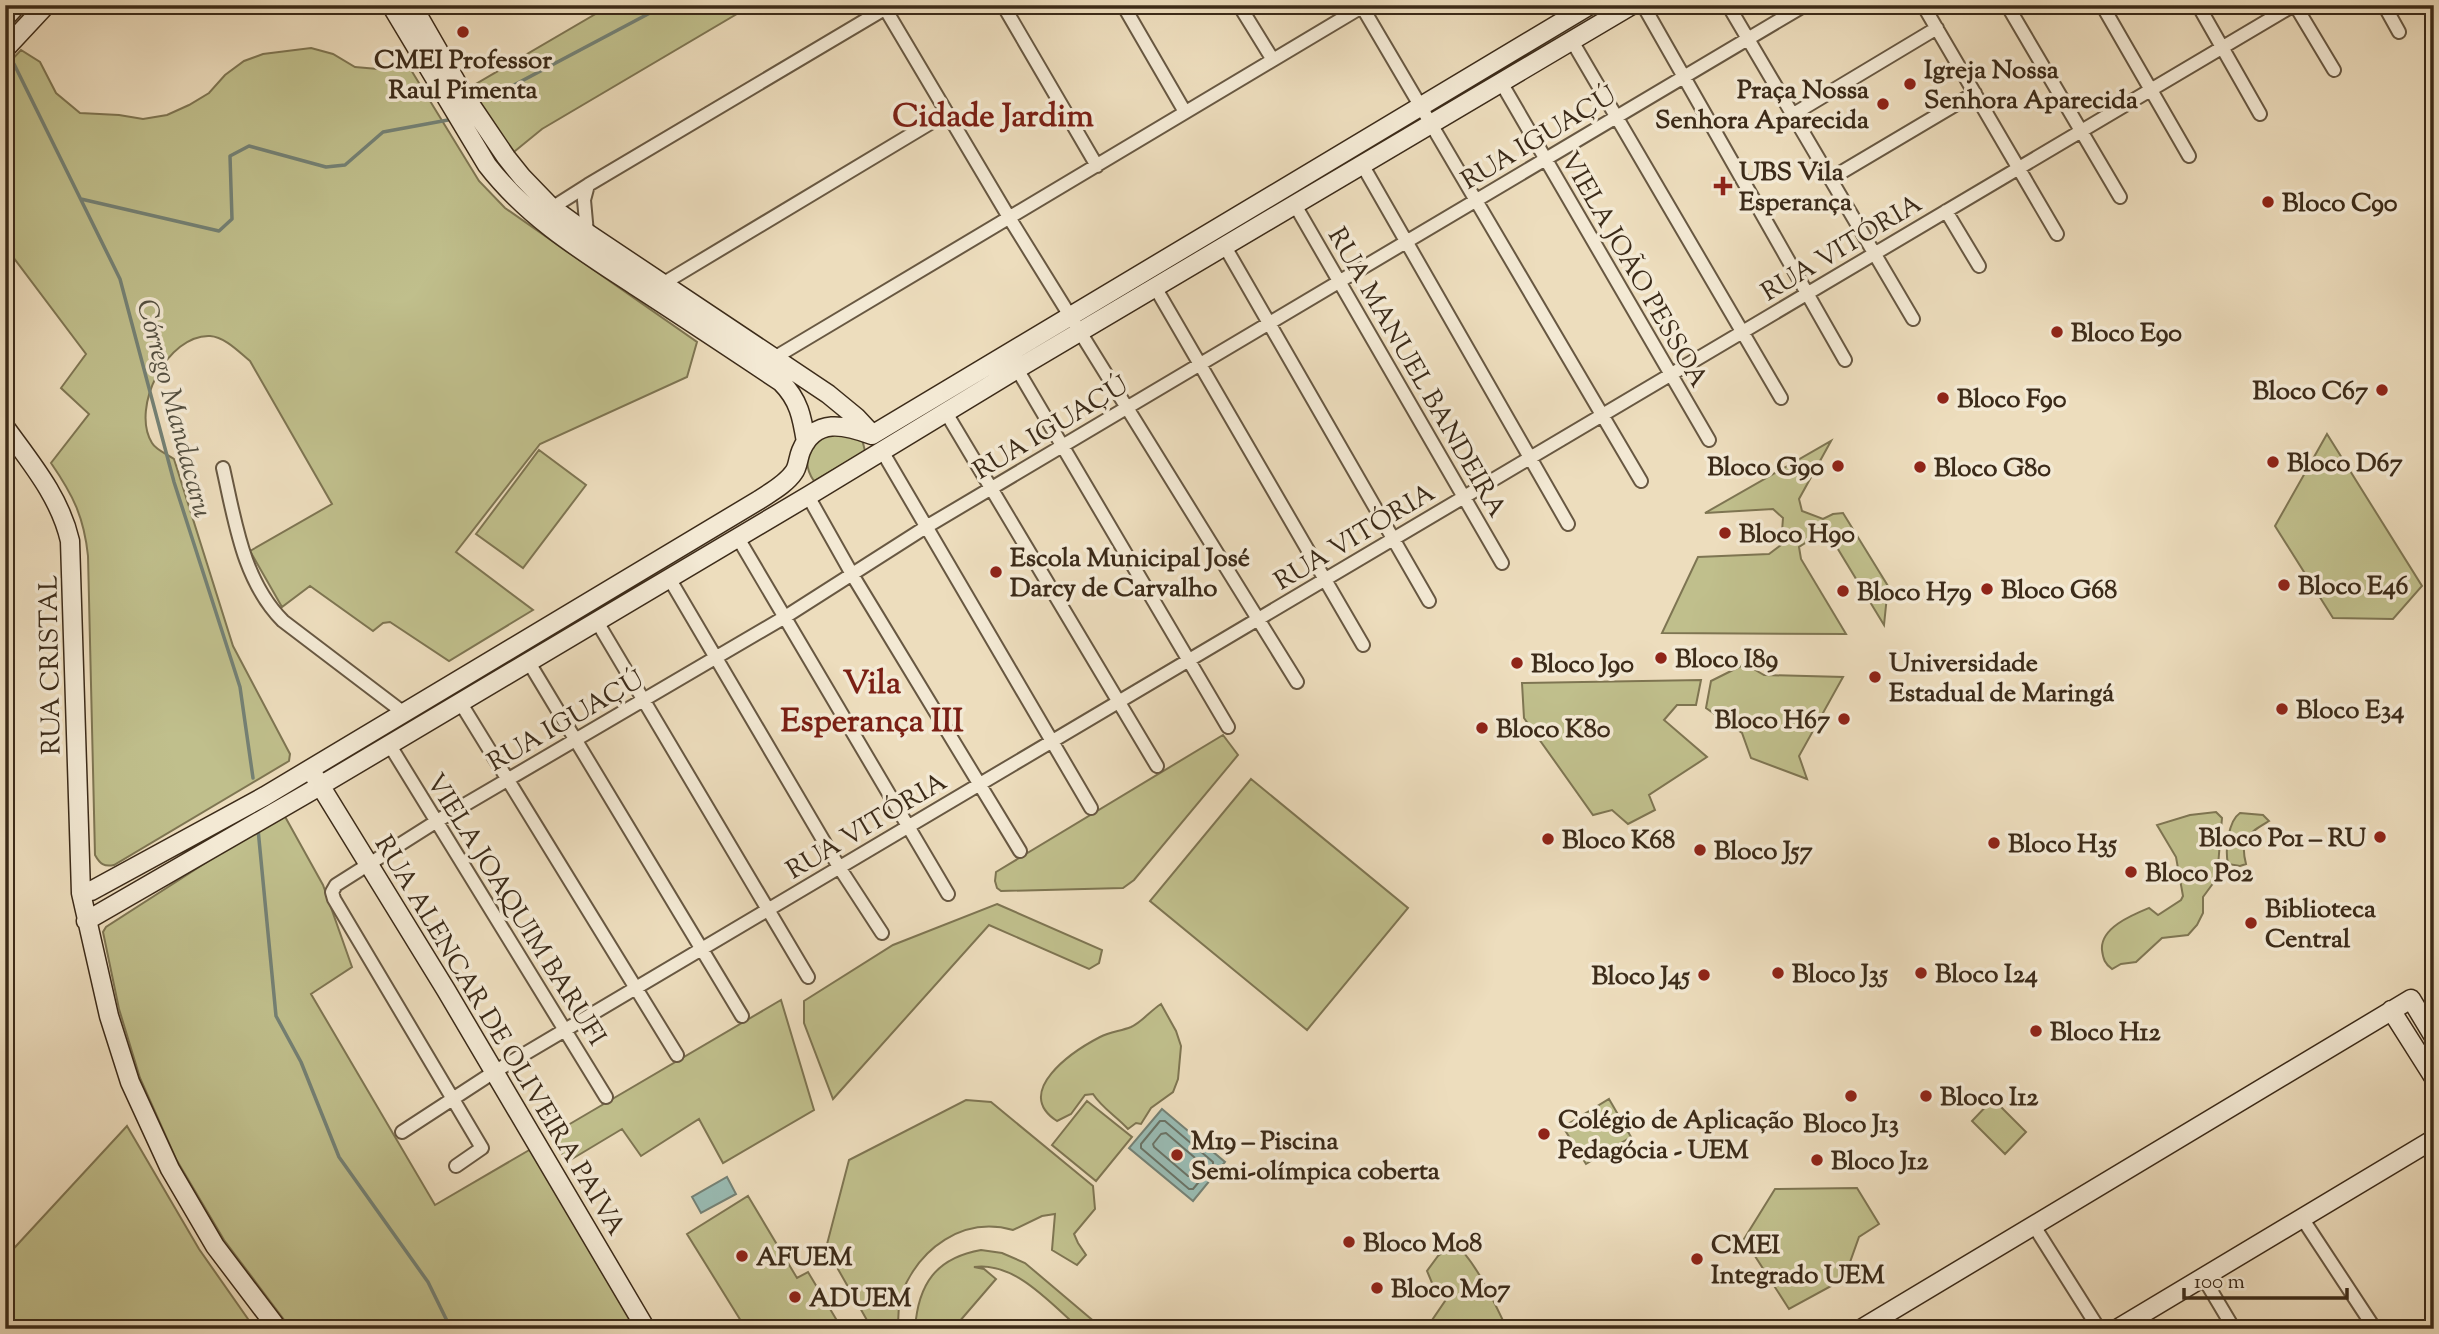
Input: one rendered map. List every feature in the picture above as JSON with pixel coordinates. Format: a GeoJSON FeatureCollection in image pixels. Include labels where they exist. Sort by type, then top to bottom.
{"type":"FeatureCollection","features":[{"type":"Feature","properties":{"kind":"main road"},"geometry":{"type":"LineString","coordinates":[[5,18],[17,5]]}},
{"type":"Feature","properties":{"kind":"main road"},"geometry":{"type":"LineString","coordinates":[[5,49],[46,5]]}},
{"type":"Feature","properties":{"kind":"main road"},"geometry":{"type":"LineString","coordinates":[[391,5],[487,165],[506,189],[538,219],[781,382],[792,392],[799,404],[806,442]]}},
{"type":"Feature","properties":{"kind":"main road"},"geometry":{"type":"LineString","coordinates":[[412,5],[462,92],[506,157],[551,207],[835,399],[877,443]]}},
{"type":"Feature","properties":{"kind":"main road"},"geometry":{"type":"LineString","coordinates":[[86,920],[320,786],[808,496],[877,443],[1076,324],[1420,106],[1590,5]]}},
{"type":"Feature","properties":{"kind":"main road"},"geometry":{"type":"LineString","coordinates":[[877,443],[945,411],[1017,369],[1076,324],[1154,287],[1632,5]]}},
{"type":"Feature","properties":{"kind":"main road"},"geometry":{"type":"LineString","coordinates":[[808,496],[796,471],[800,452],[819,430],[831,425],[846,425],[877,443]]}},
{"type":"Feature","properties":{"kind":"main road","name":"RUA CRISTAL"},"geometry":{"type":"LineString","coordinates":[[5,427],[50,490],[61,510],[71,541],[81,893],[108,1016],[130,1082],[170,1169],[215,1246],[278,1329]]}},
{"type":"Feature","properties":{"kind":"main road"},"geometry":{"type":"LineString","coordinates":[[81,893],[91,891],[254,803],[759,500],[796,471]]}},
{"type":"Feature","properties":{"kind":"main road","name":"RUA ALENCAR DE OLIVEIRA PAIVA"},"geometry":{"type":"LineString","coordinates":[[310,769],[646,1329]]}},
{"type":"Feature","properties":{"kind":"main road"},"geometry":{"type":"LineString","coordinates":[[1861,1329],[2411,999],[2434,1037]]}},
{"type":"Feature","properties":{"kind":"main road"},"geometry":{"type":"LineString","coordinates":[[2391,1010],[2434,1078]]}},
{"type":"Feature","properties":{"kind":"main road"},"geometry":{"type":"LineString","coordinates":[[2117,1329],[2434,1139]]}},
{"type":"Feature","properties":{"kind":"street"},"geometry":{"type":"LineString","coordinates":[[1003,5],[1097,166]]}},
{"type":"Feature","properties":{"kind":"street"},"geometry":{"type":"LineString","coordinates":[[1123,5],[1185,112]]}},
{"type":"Feature","properties":{"kind":"street"},"geometry":{"type":"LineString","coordinates":[[1239,5],[1273,60]]}},
{"type":"Feature","properties":{"kind":"street"},"geometry":{"type":"LineString","coordinates":[[1643,5],[1845,360]]}},
{"type":"Feature","properties":{"kind":"street"},"geometry":{"type":"LineString","coordinates":[[1728,5],[1913,319]]}},
{"type":"Feature","properties":{"kind":"street","name":"RUA IGUAÇÚ"},"geometry":{"type":"LineString","coordinates":[[453,1099],[334,899],[332,892],[336,885],[437,821],[853,576],[926,527],[1805,5]]}},
{"type":"Feature","properties":{"kind":"street"},"geometry":{"type":"LineString","coordinates":[[1923,5],[2057,234]]}},
{"type":"Feature","properties":{"kind":"street"},"geometry":{"type":"LineString","coordinates":[[2007,5],[2120,197]]}},
{"type":"Feature","properties":{"kind":"street"},"geometry":{"type":"LineString","coordinates":[[2102,5],[2189,156]]}},
{"type":"Feature","properties":{"kind":"street"},"geometry":{"type":"LineString","coordinates":[[2198,5],[2260,114]]}},
{"type":"Feature","properties":{"kind":"street"},"geometry":{"type":"LineString","coordinates":[[2295,5],[2334,70]]}},
{"type":"Feature","properties":{"kind":"street","name":"RUA VITÓRIA"},"geometry":{"type":"LineString","coordinates":[[402,1132],[494,1072],[2295,5]]}},
{"type":"Feature","properties":{"kind":"street"},"geometry":{"type":"LineString","coordinates":[[2384,5],[2399,32]]}},
{"type":"Feature","properties":{"kind":"street"},"geometry":{"type":"LineString","coordinates":[[538,219],[551,207],[887,6],[1010,219],[1297,682]]}},
{"type":"Feature","properties":{"kind":"street"},"geometry":{"type":"LineString","coordinates":[[774,358],[1362,6],[1641,481]]}},
{"type":"Feature","properties":{"kind":"street"},"geometry":{"type":"LineString","coordinates":[[1792,115],[1937,28]]}},
{"type":"Feature","properties":{"kind":"street"},"geometry":{"type":"LineString","coordinates":[[1572,41],[1781,398]]}},
{"type":"Feature","properties":{"kind":"street","name":"VIELA JOÃO PESSOA"},"geometry":{"type":"LineString","coordinates":[[1502,84],[1709,440]]}},
{"type":"Feature","properties":{"kind":"street"},"geometry":{"type":"LineString","coordinates":[[1830,179],[1975,93]]}},
{"type":"Feature","properties":{"kind":"street"},"geometry":{"type":"LineString","coordinates":[[664,283],[947,113]]}},
{"type":"Feature","properties":{"kind":"street"},"geometry":{"type":"LineString","coordinates":[[1363,166],[1568,524]]}},
{"type":"Feature","properties":{"kind":"street"},"geometry":{"type":"LineString","coordinates":[[587,233],[584,201],[588,185]]}},
{"type":"Feature","properties":{"kind":"street","name":"RUA MANUEL BANDEIRA"},"geometry":{"type":"LineString","coordinates":[[1295,205],[1502,563]]}},
{"type":"Feature","properties":{"kind":"street"},"geometry":{"type":"LineString","coordinates":[[1947,211],[1979,266]]}},
{"type":"Feature","properties":{"kind":"street"},"geometry":{"type":"LineString","coordinates":[[1224,245],[1429,601]]}},
{"type":"Feature","properties":{"kind":"street"},"geometry":{"type":"LineString","coordinates":[[1154,287],[1363,645]]}},
{"type":"Feature","properties":{"kind":"street"},"geometry":{"type":"LineString","coordinates":[[1017,369],[1228,727]]}},
{"type":"Feature","properties":{"kind":"street"},"geometry":{"type":"LineString","coordinates":[[945,411],[1157,766]]}},
{"type":"Feature","properties":{"kind":"street"},"geometry":{"type":"LineString","coordinates":[[877,443],[1091,808]]}},
{"type":"Feature","properties":{"kind":"street"},"geometry":{"type":"LineString","coordinates":[[223,468],[242,552],[268,607],[404,713]]}},
{"type":"Feature","properties":{"kind":"street"},"geometry":{"type":"LineString","coordinates":[[808,496],[853,576],[1020,851]]}},
{"type":"Feature","properties":{"kind":"street"},"geometry":{"type":"LineString","coordinates":[[738,538],[947,894]]}},
{"type":"Feature","properties":{"kind":"street"},"geometry":{"type":"LineString","coordinates":[[669,578],[839,867],[882,933]]}},
{"type":"Feature","properties":{"kind":"street"},"geometry":{"type":"LineString","coordinates":[[596,620],[808,977]]}},
{"type":"Feature","properties":{"kind":"street"},"geometry":{"type":"LineString","coordinates":[[528,661],[742,1016]]}},
{"type":"Feature","properties":{"kind":"street"},"geometry":{"type":"LineString","coordinates":[[460,702],[677,1055]]}},
{"type":"Feature","properties":{"kind":"street","name":"VIELA JOAQUIM BARUFI"},"geometry":{"type":"LineString","coordinates":[[389,744],[606,1097]]}},
{"type":"Feature","properties":{"kind":"street"},"geometry":{"type":"LineString","coordinates":[[453,1099],[482,1148],[456,1166]]}},
{"type":"Feature","properties":{"kind":"street"},"geometry":{"type":"LineString","coordinates":[[2302,1218],[2375,1329]]}},
{"type":"Feature","properties":{"kind":"street"},"geometry":{"type":"LineString","coordinates":[[2034,1226],[2099,1329]]}},
{"type":"Feature","properties":{"kind":"street"},"geometry":{"type":"LineString","coordinates":[[2203,1277],[2234,1329]]}},
{"type":"Feature","properties":{"kind":"shaded area"},"geometry":{"type":"Polygon","coordinates":[[[611,5],[752,5],[542,129],[504,160],[462,92],[611,5]]]}},
{"type":"Feature","properties":{"kind":"shaded area"},"geometry":{"type":"Polygon","coordinates":[[[311,48],[333,54],[355,67],[378,69],[408,65],[479,181],[505,208],[697,342],[687,377],[540,444],[456,552],[533,610],[449,661],[390,622],[383,623],[373,631],[310,586],[282,607],[250,551],[332,504],[250,361],[216,337],[195,339],[180,347],[167,359],[157,375],[146,411],[146,428],[152,443],[174,459],[233,646],[290,754],[289,761],[114,865],[105,865],[95,855],[88,556],[84,530],[76,507],[51,463],[89,414],[61,388],[86,354],[10,253],[5,258],[5,67],[21,50],[40,62],[56,93],[80,113],[143,119],[167,115],[189,105],[209,93],[225,75],[244,61],[263,54],[311,48]]]}},
{"type":"Feature","properties":{"kind":"shaded area"},"geometry":{"type":"Polygon","coordinates":[[[827,433],[862,439],[865,451],[814,481],[807,460],[816,443],[827,433]]]}},
{"type":"Feature","properties":{"kind":"shaded area"},"geometry":{"type":"Polygon","coordinates":[[[2327,434],[2422,586],[2393,619],[2333,618],[2275,526],[2327,434]]]}},
{"type":"Feature","properties":{"kind":"shaded area"},"geometry":{"type":"Polygon","coordinates":[[[1831,441],[1799,499],[1802,511],[1823,519],[1843,513],[1888,586],[1884,625],[1833,541],[1823,532],[1799,547],[1801,559],[1846,634],[1662,633],[1698,557],[1769,554],[1781,545],[1783,518],[1773,509],[1705,513],[1831,441]]]}},
{"type":"Feature","properties":{"kind":"shaded area"},"geometry":{"type":"Polygon","coordinates":[[[539,450],[586,485],[523,568],[476,534],[539,450]]]}},
{"type":"Feature","properties":{"kind":"shaded area"},"geometry":{"type":"Polygon","coordinates":[[[1745,664],[1764,675],[1843,677],[1799,756],[1807,779],[1751,758],[1742,733],[1706,708],[1711,681],[1745,664]]]}},
{"type":"Feature","properties":{"kind":"shaded area"},"geometry":{"type":"Polygon","coordinates":[[[1701,680],[1696,705],[1677,705],[1664,720],[1707,757],[1649,795],[1655,810],[1628,824],[1612,810],[1593,815],[1524,718],[1522,683],[1701,680]]]}},
{"type":"Feature","properties":{"kind":"shaded area"},"geometry":{"type":"Polygon","coordinates":[[[1223,735],[1238,755],[1134,880],[1123,888],[1001,891],[997,888],[996,872],[1223,735]]]}},
{"type":"Feature","properties":{"kind":"shaded area"},"geometry":{"type":"Polygon","coordinates":[[[1251,779],[1408,908],[1307,1030],[1150,901],[1251,779]]]}},
{"type":"Feature","properties":{"kind":"shaded area"},"geometry":{"type":"Polygon","coordinates":[[[2216,812],[2222,818],[2217,878],[2203,897],[2203,913],[2197,925],[2188,935],[2162,938],[2136,962],[2121,964],[2112,969],[2105,961],[2102,950],[2106,935],[2118,923],[2149,908],[2158,915],[2183,896],[2176,857],[2157,825],[2190,815],[2216,812]]]}},
{"type":"Feature","properties":{"kind":"shaded area"},"geometry":{"type":"Polygon","coordinates":[[[283,813],[323,885],[352,967],[311,994],[435,1205],[531,1149],[638,1329],[291,1329],[224,1240],[176,1159],[140,1078],[119,1009],[103,932],[106,927],[283,813]]]}},
{"type":"Feature","properties":{"kind":"shaded area"},"geometry":{"type":"Polygon","coordinates":[[[2240,813],[2263,815],[2269,821],[2247,837],[2244,848],[2246,864],[2240,866],[2228,864],[2227,851],[2230,829],[2240,813]]]}},
{"type":"Feature","properties":{"kind":"shaded area"},"geometry":{"type":"Polygon","coordinates":[[[997,904],[1102,950],[1099,963],[1089,969],[989,925],[833,1099],[804,1023],[804,1001],[893,945],[997,904]]]}},
{"type":"Feature","properties":{"kind":"shaded area"},"geometry":{"type":"Polygon","coordinates":[[[781,1000],[814,1110],[723,1163],[699,1119],[641,1156],[622,1129],[567,1162],[551,1135],[781,1000]]]}},
{"type":"Feature","properties":{"kind":"shaded area"},"geometry":{"type":"Polygon","coordinates":[[[1161,1004],[1181,1046],[1178,1079],[1173,1092],[1151,1108],[1141,1124],[1136,1123],[1128,1129],[1093,1094],[1085,1095],[1071,1114],[1057,1121],[1045,1110],[1041,1098],[1044,1085],[1063,1062],[1100,1037],[1135,1025],[1161,1004]]]}},
{"type":"Feature","properties":{"kind":"shaded area"},"geometry":{"type":"Polygon","coordinates":[[[1609,1099],[1631,1137],[1586,1164],[1563,1127],[1609,1099]]]}},
{"type":"Feature","properties":{"kind":"shaded area"},"geometry":{"type":"Polygon","coordinates":[[[1993,1099],[2026,1132],[2005,1154],[1972,1121],[1993,1099]]]}},
{"type":"Feature","properties":{"kind":"shaded area"},"geometry":{"type":"Polygon","coordinates":[[[966,1100],[991,1102],[1093,1186],[1095,1209],[1074,1234],[1086,1255],[1077,1265],[1052,1250],[1055,1214],[1042,1216],[1013,1230],[995,1227],[960,1232],[931,1250],[919,1263],[901,1295],[898,1322],[883,1329],[872,1329],[826,1248],[849,1160],[966,1100]]]}},
{"type":"Feature","properties":{"kind":"shaded area"},"geometry":{"type":"Polygon","coordinates":[[[1087,1101],[1132,1137],[1096,1181],[1052,1145],[1087,1101]]]}},
{"type":"Feature","properties":{"kind":"shaded area"},"geometry":{"type":"Polygon","coordinates":[[[127,1126],[199,1249],[255,1329],[26,1329],[5,1318],[5,1258],[127,1126]]]}},
{"type":"Feature","properties":{"kind":"shaded area"},"geometry":{"type":"Polygon","coordinates":[[[1857,1188],[1879,1224],[1859,1237],[1844,1279],[1789,1309],[1744,1239],[1775,1189],[1857,1188]]]}},
{"type":"Feature","properties":{"kind":"shaded area","name":"AFUEM"},"geometry":{"type":"Polygon","coordinates":[[[748,1196],[797,1278],[808,1272],[842,1329],[746,1329],[687,1234],[748,1196]]]}},
{"type":"Feature","properties":{"kind":"shaded area"},"geometry":{"type":"Polygon","coordinates":[[[1454,1244],[1462,1250],[1477,1271],[1507,1329],[1426,1329],[1447,1298],[1432,1283],[1427,1271],[1438,1256],[1454,1244]]]}},
{"type":"Feature","properties":{"kind":"shaded area"},"geometry":{"type":"Polygon","coordinates":[[[981,1250],[1002,1253],[1025,1263],[1103,1329],[1080,1329],[1032,1286],[1018,1277],[989,1267],[974,1267],[984,1269],[996,1279],[953,1329],[915,1329],[920,1299],[932,1276],[952,1259],[981,1250]]]}},
{"type":"Feature","properties":{"kind":"water","name":"M19 – Piscina Semi-olímpica coberta"},"geometry":{"type":"Polygon","coordinates":[[[1162,1109],[1225,1162],[1193,1201],[1129,1148],[1162,1109]]]}},
{"type":"Feature","properties":{"kind":"water","name":"AFUEM"},"geometry":{"type":"Polygon","coordinates":[[[727,1177],[736,1194],[701,1213],[692,1197],[727,1177]]]}},
{"type":"Feature","properties":{"kind":"waterway"},"geometry":{"type":"LineString","coordinates":[[486,100],[665,5]]}},
{"type":"Feature","properties":{"kind":"waterway","name":"Córrego Mandacaru"},"geometry":{"type":"LineString","coordinates":[[14,64],[120,279],[174,482],[240,687],[253,778]]}},
{"type":"Feature","properties":{"kind":"waterway"},"geometry":{"type":"LineString","coordinates":[[81,199],[219,231],[232,219],[230,156],[249,146],[326,167],[345,165],[383,132],[448,120]]}},
{"type":"Feature","properties":{"kind":"waterway","name":"Córrego Mandacaru"},"geometry":{"type":"LineString","coordinates":[[258,829],[276,1016],[301,1062],[339,1157],[428,1282],[451,1329]]}},
{"type":"Feature","properties":{"kind":"place","name":"CMEI Professor Raul Pimenta"},"geometry":{"type":"Point","coordinates":[463,32]}},
{"type":"Feature","properties":{"kind":"place","name":"Igreja Nossa Senhora Aparecida"},"geometry":{"type":"Point","coordinates":[1910,84]}},
{"type":"Feature","properties":{"kind":"place","name":"Praça Nossa Senhora Aparecida"},"geometry":{"type":"Point","coordinates":[1883,104]}},
{"type":"Feature","properties":{"kind":"place","name":"UBS Vila Esperança"},"geometry":{"type":"Point","coordinates":[1723,186]}},
{"type":"Feature","properties":{"kind":"place","name":"Bloco C90"},"geometry":{"type":"Point","coordinates":[2268,202]}},
{"type":"Feature","properties":{"kind":"place","name":"Bloco E90"},"geometry":{"type":"Point","coordinates":[2057,332]}},
{"type":"Feature","properties":{"kind":"place","name":"Bloco C67"},"geometry":{"type":"Point","coordinates":[2382,390]}},
{"type":"Feature","properties":{"kind":"place","name":"Bloco F90"},"geometry":{"type":"Point","coordinates":[1943,398]}},
{"type":"Feature","properties":{"kind":"place","name":"Bloco D67"},"geometry":{"type":"Point","coordinates":[2273,462]}},
{"type":"Feature","properties":{"kind":"place","name":"Bloco G90"},"geometry":{"type":"Point","coordinates":[1838,466]}},
{"type":"Feature","properties":{"kind":"place","name":"Bloco G80"},"geometry":{"type":"Point","coordinates":[1920,467]}},
{"type":"Feature","properties":{"kind":"place","name":"Bloco H90"},"geometry":{"type":"Point","coordinates":[1725,533]}},
{"type":"Feature","properties":{"kind":"place","name":"Escola Municipal José Darcy de Carvalho"},"geometry":{"type":"Point","coordinates":[996,572]}},
{"type":"Feature","properties":{"kind":"place","name":"Bloco E46"},"geometry":{"type":"Point","coordinates":[2284,585]}},
{"type":"Feature","properties":{"kind":"place","name":"Bloco G68"},"geometry":{"type":"Point","coordinates":[1987,589]}},
{"type":"Feature","properties":{"kind":"place","name":"Bloco H79"},"geometry":{"type":"Point","coordinates":[1843,591]}},
{"type":"Feature","properties":{"kind":"place","name":"Bloco I89"},"geometry":{"type":"Point","coordinates":[1661,658]}},
{"type":"Feature","properties":{"kind":"place","name":"Bloco J90"},"geometry":{"type":"Point","coordinates":[1517,663]}},
{"type":"Feature","properties":{"kind":"place","name":"Universidade Estadual de Maringá"},"geometry":{"type":"Point","coordinates":[1875,677]}},
{"type":"Feature","properties":{"kind":"place","name":"Bloco E34"},"geometry":{"type":"Point","coordinates":[2282,709]}},
{"type":"Feature","properties":{"kind":"place","name":"Bloco H67"},"geometry":{"type":"Point","coordinates":[1844,719]}},
{"type":"Feature","properties":{"kind":"place","name":"Bloco K80"},"geometry":{"type":"Point","coordinates":[1482,728]}},
{"type":"Feature","properties":{"kind":"place","name":"Bloco P01 – RU"},"geometry":{"type":"Point","coordinates":[2380,837]}},
{"type":"Feature","properties":{"kind":"place","name":"Bloco K68"},"geometry":{"type":"Point","coordinates":[1548,839]}},
{"type":"Feature","properties":{"kind":"place","name":"Bloco H35"},"geometry":{"type":"Point","coordinates":[1994,843]}},
{"type":"Feature","properties":{"kind":"place","name":"Bloco J57"},"geometry":{"type":"Point","coordinates":[1700,850]}},
{"type":"Feature","properties":{"kind":"place","name":"Bloco P02"},"geometry":{"type":"Point","coordinates":[2131,872]}},
{"type":"Feature","properties":{"kind":"place","name":"Biblioteca Central"},"geometry":{"type":"Point","coordinates":[2251,923]}},
{"type":"Feature","properties":{"kind":"place","name":"Bloco J35"},"geometry":{"type":"Point","coordinates":[1778,973]}},
{"type":"Feature","properties":{"kind":"place","name":"Bloco I24"},"geometry":{"type":"Point","coordinates":[1921,973]}},
{"type":"Feature","properties":{"kind":"place","name":"Bloco J45"},"geometry":{"type":"Point","coordinates":[1704,975]}},
{"type":"Feature","properties":{"kind":"place","name":"Bloco H12"},"geometry":{"type":"Point","coordinates":[2036,1031]}},
{"type":"Feature","properties":{"kind":"place","name":"Bloco J13"},"geometry":{"type":"Point","coordinates":[1851,1096]}},
{"type":"Feature","properties":{"kind":"place","name":"Bloco I12"},"geometry":{"type":"Point","coordinates":[1926,1096]}},
{"type":"Feature","properties":{"kind":"place","name":"Colégio de Aplicação Pedagócia - UEM"},"geometry":{"type":"Point","coordinates":[1544,1134]}},
{"type":"Feature","properties":{"kind":"place","name":"M19 – Piscina Semi-olímpica coberta"},"geometry":{"type":"Point","coordinates":[1177,1155]}},
{"type":"Feature","properties":{"kind":"place","name":"Bloco J12"},"geometry":{"type":"Point","coordinates":[1817,1160]}},
{"type":"Feature","properties":{"kind":"place","name":"Bloco M08"},"geometry":{"type":"Point","coordinates":[1349,1242]}},
{"type":"Feature","properties":{"kind":"place","name":"AFUEM"},"geometry":{"type":"Point","coordinates":[742,1256]}},
{"type":"Feature","properties":{"kind":"place","name":"CMEI Integrado UEM"},"geometry":{"type":"Point","coordinates":[1697,1259]}},
{"type":"Feature","properties":{"kind":"place","name":"Bloco M07"},"geometry":{"type":"Point","coordinates":[1377,1288]}},
{"type":"Feature","properties":{"kind":"place","name":"ADUEM"},"geometry":{"type":"Point","coordinates":[795,1297]}},
{"type":"Feature","properties":{"kind":"district","name":"Cidade Jardim"},"geometry":{"type":"Point","coordinates":[993,114]}},
{"type":"Feature","properties":{"kind":"district","name":"Vila Esperança III"},"geometry":{"type":"Point","coordinates":[872,700]}}]}
